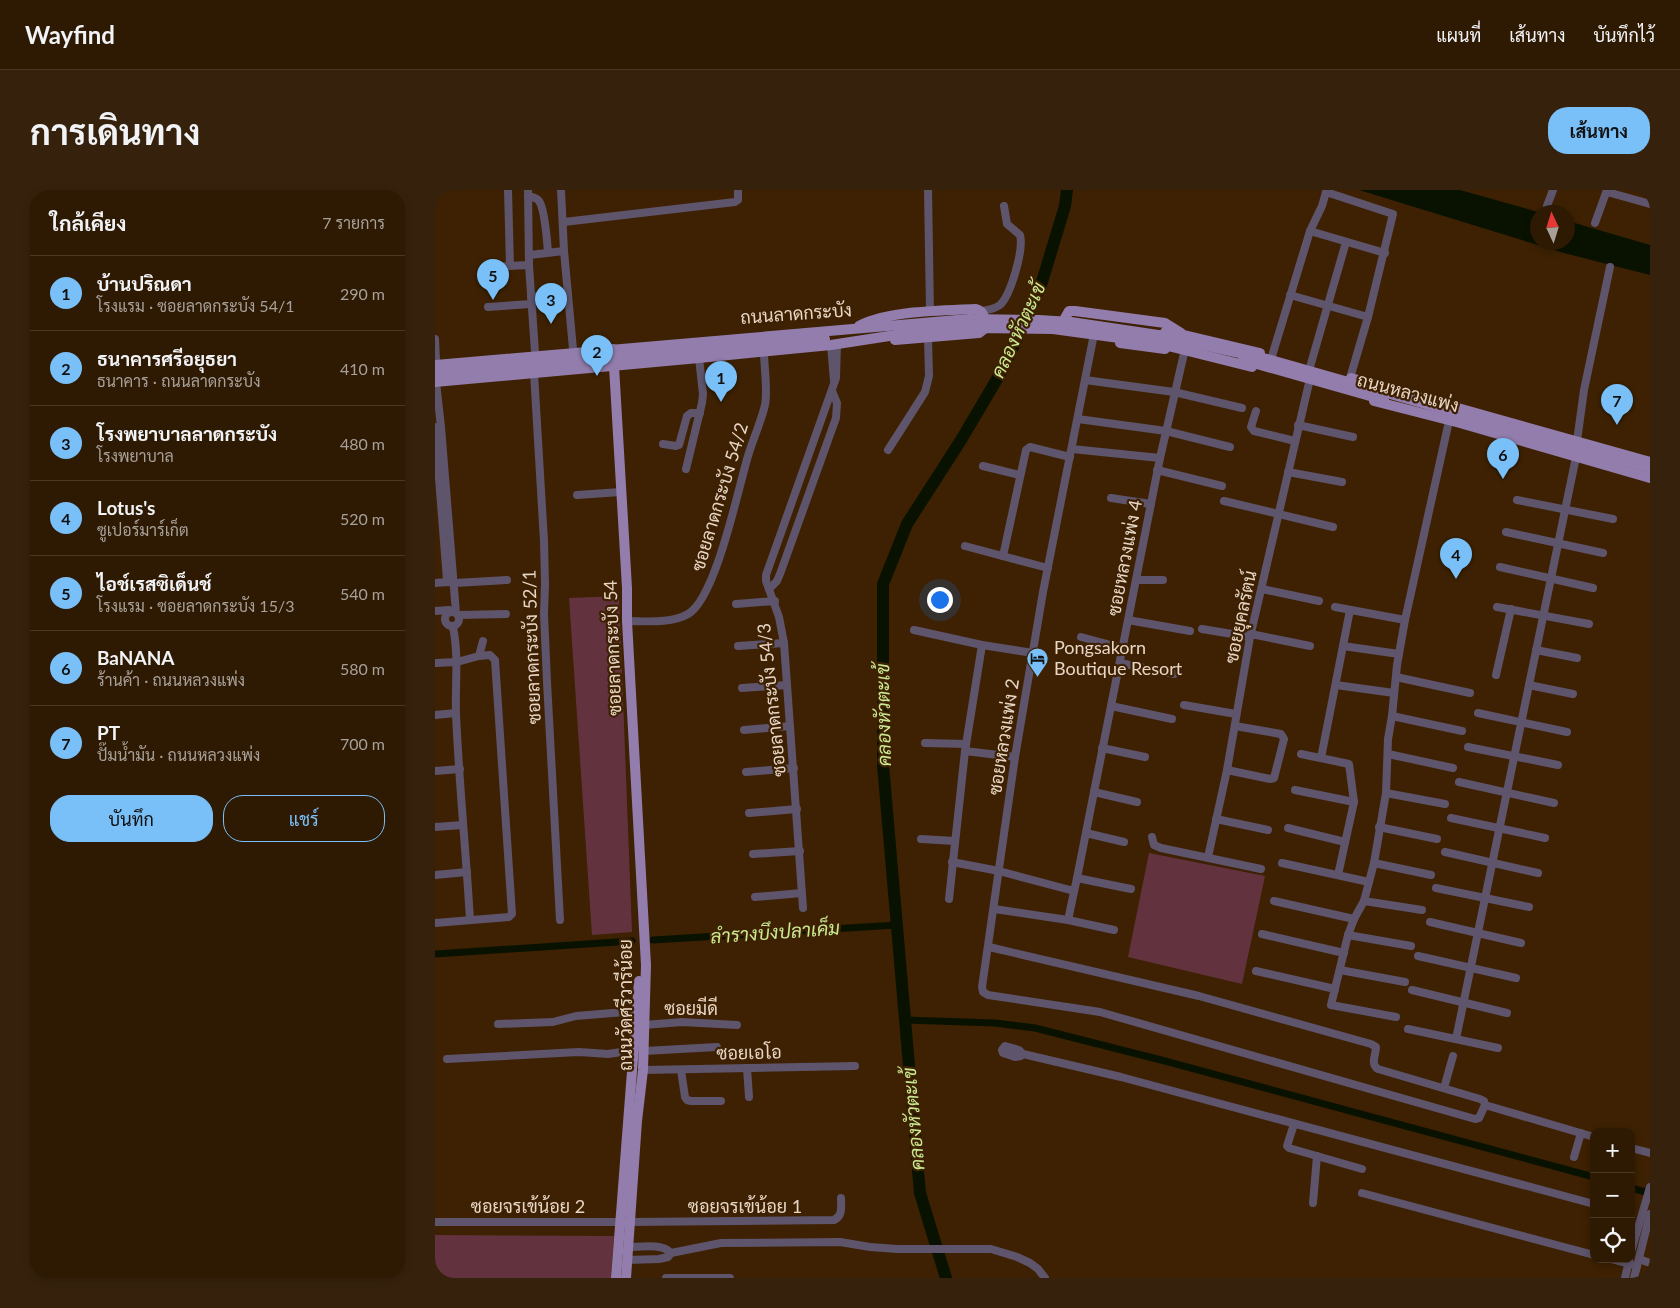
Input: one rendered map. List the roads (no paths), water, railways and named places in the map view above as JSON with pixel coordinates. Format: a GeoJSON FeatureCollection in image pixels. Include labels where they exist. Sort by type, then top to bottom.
{"type":"FeatureCollection","features":[{"type":"Feature","properties":{"kind":"main road"},"geometry":{"type":"LineString","coordinates":[[859,326],[877,318],[930,312],[976,309],[984,314],[984,329],[979,333],[872,342],[859,341]]}},
{"type":"Feature","properties":{"kind":"main road"},"geometry":{"type":"LineString","coordinates":[[1184,335],[1165,323],[1069,311],[1065,318],[1064,333],[1066,335],[1161,349],[1184,349]]}},
{"type":"Feature","properties":{"kind":"main road","name":"ถนนลาดกระบัง"},"geometry":{"type":"LineString","coordinates":[[435,362],[975,316],[1054,317],[1159,331]]}},
{"type":"Feature","properties":{"kind":"main road"},"geometry":{"type":"LineString","coordinates":[[435,362],[969,320],[1063,322],[1158,335],[1271,360],[1650,470]]}},
{"type":"Feature","properties":{"kind":"main road"},"geometry":{"type":"LineString","coordinates":[[435,373],[768,345],[958,325],[1017,324],[1067,326],[1154,338],[1204,349],[1650,470]]}},
{"type":"Feature","properties":{"kind":"main road","name":"ถนนลาดกระบัง"},"geometry":{"type":"LineString","coordinates":[[435,382],[699,358],[834,344],[902,334],[975,328],[1043,329],[1089,333],[1156,343]]}},
{"type":"Feature","properties":{"kind":"main road","name":"ถนนหลวงแพ่ง"},"geometry":{"type":"LineString","coordinates":[[1159,331],[1272,356],[1577,441],[1650,470]]}},
{"type":"Feature","properties":{"kind":"main road","name":"ถนนหลวงแพ่ง"},"geometry":{"type":"LineString","coordinates":[[1156,343],[1232,361],[1576,457],[1650,470]]}},
{"type":"Feature","properties":{"kind":"main road","name":"ซอยลาดกระบัง 54"},"geometry":{"type":"LineString","coordinates":[[612,346],[627,588],[627,621],[643,930]]}},
{"type":"Feature","properties":{"kind":"main road","name":"ถนนวัดศรีวารีน้อย"},"geometry":{"type":"LineString","coordinates":[[616,1278],[625,1222],[643,1070],[639,1050],[637,1012],[643,930]]}},
{"type":"Feature","properties":{"kind":"main road","name":"ถนนวัดศรีวารีน้อย"},"geometry":{"type":"LineString","coordinates":[[625,1278],[628,1247],[625,1222],[628,1107],[644,1025],[645,965],[643,930]]}},
{"type":"Feature","properties":{"kind":"street"},"geometry":{"type":"LineString","coordinates":[[508,190],[510,266]]}},
{"type":"Feature","properties":{"kind":"street"},"geometry":{"type":"LineString","coordinates":[[561,190],[564,251],[573,349]]}},
{"type":"Feature","properties":{"kind":"street"},"geometry":{"type":"LineString","coordinates":[[564,222],[735,202],[738,200],[738,190]]}},
{"type":"Feature","properties":{"kind":"street"},"geometry":{"type":"LineString","coordinates":[[928,190],[930,312]]}},
{"type":"Feature","properties":{"kind":"street"},"geometry":{"type":"LineString","coordinates":[[1547,205],[1553,190]]}},
{"type":"Feature","properties":{"kind":"street"},"geometry":{"type":"LineString","coordinates":[[1595,223],[1607,191],[1650,204]]}},
{"type":"Feature","properties":{"kind":"street"},"geometry":{"type":"LineString","coordinates":[[1272,356],[1310,231],[1322,206],[1326,192],[1393,214],[1385,253],[1350,378]]}},
{"type":"Feature","properties":{"kind":"street"},"geometry":{"type":"LineString","coordinates":[[528,193],[540,202],[545,222],[548,252]]}},
{"type":"Feature","properties":{"kind":"street"},"geometry":{"type":"LineString","coordinates":[[528,193],[529,264],[535,352]]}},
{"type":"Feature","properties":{"kind":"street"},"geometry":{"type":"LineString","coordinates":[[982,312],[1000,305],[1005,297],[1021,252],[1020,235],[1007,224],[1005,206]]}},
{"type":"Feature","properties":{"kind":"street"},"geometry":{"type":"LineString","coordinates":[[1310,231],[1385,253]]}},
{"type":"Feature","properties":{"kind":"street"},"geometry":{"type":"LineString","coordinates":[[1311,367],[1346,242]]}},
{"type":"Feature","properties":{"kind":"street"},"geometry":{"type":"LineString","coordinates":[[530,255],[564,251]]}},
{"type":"Feature","properties":{"kind":"street"},"geometry":{"type":"LineString","coordinates":[[491,267],[529,264]]}},
{"type":"Feature","properties":{"kind":"street"},"geometry":{"type":"LineString","coordinates":[[1577,441],[1584,390],[1610,268]]}},
{"type":"Feature","properties":{"kind":"street"},"geometry":{"type":"LineString","coordinates":[[488,306],[568,294]]}},
{"type":"Feature","properties":{"kind":"street"},"geometry":{"type":"LineString","coordinates":[[1291,295],[1368,317]]}},
{"type":"Feature","properties":{"kind":"street"},"geometry":{"type":"LineString","coordinates":[[888,450],[925,392],[929,376],[927,338]]}},
{"type":"Feature","properties":{"kind":"street"},"geometry":{"type":"LineString","coordinates":[[435,339],[435,362]]}},
{"type":"Feature","properties":{"kind":"street","name":"ซอยหลวงแพ่ง 2"},"geometry":{"type":"LineString","coordinates":[[1093,339],[1048,568],[1015,757],[982,987],[983,992],[985,994],[1100,1012],[1475,1120],[1479,1118],[1485,1105]]}},
{"type":"Feature","properties":{"kind":"street","name":"ซอยลาดกระบัง 54/3"},"geometry":{"type":"LineString","coordinates":[[803,908],[784,642],[775,601],[766,581],[767,571],[833,387],[837,373],[834,344]]}},
{"type":"Feature","properties":{"kind":"street","name":"ซอยหลวงแพ่ง 4"},"geometry":{"type":"LineString","coordinates":[[1068,920],[1157,470],[1184,349]]}},
{"type":"Feature","properties":{"kind":"street","name":"ซอยลาดกระบัง 54/2"},"geometry":{"type":"LineString","coordinates":[[627,621],[668,620],[687,615],[699,602],[711,582],[765,406],[764,351]]}},
{"type":"Feature","properties":{"kind":"street"},"geometry":{"type":"LineString","coordinates":[[686,469],[703,394],[699,358]]}},
{"type":"Feature","properties":{"kind":"street","name":"ซอยลาดกระบัง 52/1"},"geometry":{"type":"LineString","coordinates":[[534,373],[544,541],[547,682],[560,920]]}},
{"type":"Feature","properties":{"kind":"street"},"geometry":{"type":"LineString","coordinates":[[1085,380],[1174,392],[1241,408]]}},
{"type":"Feature","properties":{"kind":"street"},"geometry":{"type":"LineString","coordinates":[[435,382],[441,427],[452,613]]}},
{"type":"Feature","properties":{"kind":"street","name":"ซอยยุคลรัตน์"},"geometry":{"type":"LineString","coordinates":[[1208,858],[1227,770],[1251,636],[1309,383]]}},
{"type":"Feature","properties":{"kind":"street"},"geometry":{"type":"LineString","coordinates":[[769,589],[777,581],[780,574],[836,418],[837,403],[833,387]]}},
{"type":"Feature","properties":{"kind":"street"},"geometry":{"type":"LineString","coordinates":[[1256,411],[1251,427],[1254,431],[1295,441]]}},
{"type":"Feature","properties":{"kind":"street"},"geometry":{"type":"LineString","coordinates":[[663,444],[679,445],[687,416],[691,413],[700,413]]}},
{"type":"Feature","properties":{"kind":"street"},"geometry":{"type":"LineString","coordinates":[[1078,419],[1166,431],[1230,447]]}},
{"type":"Feature","properties":{"kind":"street"},"geometry":{"type":"LineString","coordinates":[[1396,1017],[1331,1005],[1348,935],[1364,901],[1374,863],[1386,793],[1388,738],[1399,654],[1449,421]]}},
{"type":"Feature","properties":{"kind":"street"},"geometry":{"type":"LineString","coordinates":[[1298,425],[1353,437]]}},
{"type":"Feature","properties":{"kind":"street"},"geometry":{"type":"LineString","coordinates":[[435,427],[447,536]]}},
{"type":"Feature","properties":{"kind":"street"},"geometry":{"type":"LineString","coordinates":[[1003,556],[1025,453],[1028,448],[1071,453],[1160,458]]}},
{"type":"Feature","properties":{"kind":"street"},"geometry":{"type":"LineString","coordinates":[[1456,1039],[1576,457]]}},
{"type":"Feature","properties":{"kind":"street"},"geometry":{"type":"LineString","coordinates":[[983,466],[1020,475]]}},
{"type":"Feature","properties":{"kind":"street"},"geometry":{"type":"LineString","coordinates":[[1157,470],[1222,486]]}},
{"type":"Feature","properties":{"kind":"street"},"geometry":{"type":"LineString","coordinates":[[1288,472],[1342,482]]}},
{"type":"Feature","properties":{"kind":"street"},"geometry":{"type":"LineString","coordinates":[[577,495],[621,492]]}},
{"type":"Feature","properties":{"kind":"street"},"geometry":{"type":"LineString","coordinates":[[1111,498],[1151,504]]}},
{"type":"Feature","properties":{"kind":"street"},"geometry":{"type":"LineString","coordinates":[[1517,500],[1613,519]]}},
{"type":"Feature","properties":{"kind":"street"},"geometry":{"type":"LineString","coordinates":[[1224,501],[1333,527]]}},
{"type":"Feature","properties":{"kind":"street"},"geometry":{"type":"LineString","coordinates":[[1506,532],[1603,553]]}},
{"type":"Feature","properties":{"kind":"street"},"geometry":{"type":"LineString","coordinates":[[435,538],[447,536]]}},
{"type":"Feature","properties":{"kind":"street"},"geometry":{"type":"LineString","coordinates":[[965,546],[1048,568]]}},
{"type":"Feature","properties":{"kind":"street"},"geometry":{"type":"LineString","coordinates":[[1500,567],[1593,588]]}},
{"type":"Feature","properties":{"kind":"street"},"geometry":{"type":"LineString","coordinates":[[435,583],[507,580]]}},
{"type":"Feature","properties":{"kind":"street"},"geometry":{"type":"LineString","coordinates":[[1136,580],[1163,580]]}},
{"type":"Feature","properties":{"kind":"street"},"geometry":{"type":"LineString","coordinates":[[1262,589],[1319,601]]}},
{"type":"Feature","properties":{"kind":"street"},"geometry":{"type":"LineString","coordinates":[[736,604],[775,601]]}},
{"type":"Feature","properties":{"kind":"street"},"geometry":{"type":"LineString","coordinates":[[1497,606],[1589,624]]}},
{"type":"Feature","properties":{"kind":"street"},"geometry":{"type":"LineString","coordinates":[[1335,607],[1405,620]]}},
{"type":"Feature","properties":{"kind":"street"},"geometry":{"type":"LineString","coordinates":[[1496,675],[1511,609]]}},
{"type":"Feature","properties":{"kind":"street"},"geometry":{"type":"LineString","coordinates":[[1321,758],[1350,610]]}},
{"type":"Feature","properties":{"kind":"street"},"geometry":{"type":"LineString","coordinates":[[435,611],[506,614]]}},
{"type":"Feature","properties":{"kind":"street"},"geometry":{"type":"LineString","coordinates":[[452,613],[459,618],[458,624],[453,627]]}},
{"type":"Feature","properties":{"kind":"street"},"geometry":{"type":"LineString","coordinates":[[452,613],[445,616],[445,622],[453,627]]}},
{"type":"Feature","properties":{"kind":"street"},"geometry":{"type":"LineString","coordinates":[[1128,620],[1190,631]]}},
{"type":"Feature","properties":{"kind":"street"},"geometry":{"type":"LineString","coordinates":[[453,627],[456,643],[456,713],[470,920]]}},
{"type":"Feature","properties":{"kind":"street"},"geometry":{"type":"LineString","coordinates":[[1202,629],[1310,646]]}},
{"type":"Feature","properties":{"kind":"street"},"geometry":{"type":"LineString","coordinates":[[914,630],[982,645],[1033,653]]}},
{"type":"Feature","properties":{"kind":"street"},"geometry":{"type":"LineString","coordinates":[[1081,637],[1123,648]]}},
{"type":"Feature","properties":{"kind":"street"},"geometry":{"type":"LineString","coordinates":[[479,656],[483,640]]}},
{"type":"Feature","properties":{"kind":"street"},"geometry":{"type":"LineString","coordinates":[[738,646],[784,642]]}},
{"type":"Feature","properties":{"kind":"street"},"geometry":{"type":"LineString","coordinates":[[949,899],[965,748],[982,645]]}},
{"type":"Feature","properties":{"kind":"street"},"geometry":{"type":"LineString","coordinates":[[1343,646],[1399,654]]}},
{"type":"Feature","properties":{"kind":"street"},"geometry":{"type":"LineString","coordinates":[[1536,650],[1577,658]]}},
{"type":"Feature","properties":{"kind":"street"},"geometry":{"type":"LineString","coordinates":[[435,663],[457,662],[479,656],[490,655],[494,657],[512,914],[509,917],[435,923]]}},
{"type":"Feature","properties":{"kind":"street"},"geometry":{"type":"LineString","coordinates":[[1119,663],[1174,674]]}},
{"type":"Feature","properties":{"kind":"street"},"geometry":{"type":"LineString","coordinates":[[1396,677],[1470,693]]}},
{"type":"Feature","properties":{"kind":"street"},"geometry":{"type":"LineString","coordinates":[[742,688],[787,685]]}},
{"type":"Feature","properties":{"kind":"street"},"geometry":{"type":"LineString","coordinates":[[1336,685],[1394,694]]}},
{"type":"Feature","properties":{"kind":"street"},"geometry":{"type":"LineString","coordinates":[[1529,685],[1573,694]]}},
{"type":"Feature","properties":{"kind":"street"},"geometry":{"type":"LineString","coordinates":[[1184,705],[1236,714]]}},
{"type":"Feature","properties":{"kind":"street"},"geometry":{"type":"LineString","coordinates":[[1111,706],[1172,719]]}},
{"type":"Feature","properties":{"kind":"street"},"geometry":{"type":"LineString","coordinates":[[435,714],[456,713]]}},
{"type":"Feature","properties":{"kind":"street"},"geometry":{"type":"LineString","coordinates":[[1477,713],[1567,732]]}},
{"type":"Feature","properties":{"kind":"street"},"geometry":{"type":"LineString","coordinates":[[1392,716],[1461,731]]}},
{"type":"Feature","properties":{"kind":"street"},"geometry":{"type":"LineString","coordinates":[[744,730],[791,726]]}},
{"type":"Feature","properties":{"kind":"street"},"geometry":{"type":"LineString","coordinates":[[1227,770],[1270,779],[1274,778],[1284,739],[1281,734],[1235,726]]}},
{"type":"Feature","properties":{"kind":"street"},"geometry":{"type":"LineString","coordinates":[[925,743],[1015,757]]}},
{"type":"Feature","properties":{"kind":"street"},"geometry":{"type":"LineString","coordinates":[[1467,747],[1558,765]]}},
{"type":"Feature","properties":{"kind":"street"},"geometry":{"type":"LineString","coordinates":[[1102,748],[1145,757]]}},
{"type":"Feature","properties":{"kind":"street"},"geometry":{"type":"LineString","coordinates":[[1301,754],[1349,764],[1354,802],[1337,875]]}},
{"type":"Feature","properties":{"kind":"street"},"geometry":{"type":"LineString","coordinates":[[1388,754],[1453,768]]}},
{"type":"Feature","properties":{"kind":"street"},"geometry":{"type":"LineString","coordinates":[[746,772],[794,768]]}},
{"type":"Feature","properties":{"kind":"street"},"geometry":{"type":"LineString","coordinates":[[435,771],[460,769]]}},
{"type":"Feature","properties":{"kind":"street"},"geometry":{"type":"LineString","coordinates":[[1459,782],[1554,803]]}},
{"type":"Feature","properties":{"kind":"street"},"geometry":{"type":"LineString","coordinates":[[1295,790],[1354,802]]}},
{"type":"Feature","properties":{"kind":"street"},"geometry":{"type":"LineString","coordinates":[[1094,792],[1137,802]]}},
{"type":"Feature","properties":{"kind":"street"},"geometry":{"type":"LineString","coordinates":[[1386,793],[1445,804]]}},
{"type":"Feature","properties":{"kind":"street"},"geometry":{"type":"LineString","coordinates":[[749,812],[797,809]]}},
{"type":"Feature","properties":{"kind":"street"},"geometry":{"type":"LineString","coordinates":[[1451,818],[1545,838]]}},
{"type":"Feature","properties":{"kind":"street"},"geometry":{"type":"LineString","coordinates":[[1216,819],[1268,830]]}},
{"type":"Feature","properties":{"kind":"street"},"geometry":{"type":"LineString","coordinates":[[435,826],[463,824]]}},
{"type":"Feature","properties":{"kind":"street"},"geometry":{"type":"LineString","coordinates":[[1379,827],[1437,839]]}},
{"type":"Feature","properties":{"kind":"street"},"geometry":{"type":"LineString","coordinates":[[1288,828],[1345,842]]}},
{"type":"Feature","properties":{"kind":"street"},"geometry":{"type":"LineString","coordinates":[[1086,834],[1124,842]]}},
{"type":"Feature","properties":{"kind":"street"},"geometry":{"type":"LineString","coordinates":[[1153,837],[1153,843],[1156,847],[1261,869]]}},
{"type":"Feature","properties":{"kind":"street"},"geometry":{"type":"LineString","coordinates":[[921,839],[955,841]]}},
{"type":"Feature","properties":{"kind":"street"},"geometry":{"type":"LineString","coordinates":[[753,854],[799,851]]}},
{"type":"Feature","properties":{"kind":"street"},"geometry":{"type":"LineString","coordinates":[[1445,852],[1538,873]]}},
{"type":"Feature","properties":{"kind":"street"},"geometry":{"type":"LineString","coordinates":[[952,862],[999,871],[1074,891]]}},
{"type":"Feature","properties":{"kind":"street"},"geometry":{"type":"LineString","coordinates":[[1282,863],[1369,882]]}},
{"type":"Feature","properties":{"kind":"street"},"geometry":{"type":"LineString","coordinates":[[1374,863],[1431,875]]}},
{"type":"Feature","properties":{"kind":"street"},"geometry":{"type":"LineString","coordinates":[[435,875],[467,872]]}},
{"type":"Feature","properties":{"kind":"street"},"geometry":{"type":"LineString","coordinates":[[1077,878],[1131,889]]}},
{"type":"Feature","properties":{"kind":"street"},"geometry":{"type":"LineString","coordinates":[[1436,888],[1529,907]]}},
{"type":"Feature","properties":{"kind":"street"},"geometry":{"type":"LineString","coordinates":[[755,897],[802,893]]}},
{"type":"Feature","properties":{"kind":"street"},"geometry":{"type":"LineString","coordinates":[[1274,901],[1354,919]]}},
{"type":"Feature","properties":{"kind":"street"},"geometry":{"type":"LineString","coordinates":[[1364,901],[1422,910]]}},
{"type":"Feature","properties":{"kind":"street"},"geometry":{"type":"LineString","coordinates":[[994,909],[1068,920],[1114,930]]}},
{"type":"Feature","properties":{"kind":"street"},"geometry":{"type":"LineString","coordinates":[[1430,922],[1521,943]]}},
{"type":"Feature","properties":{"kind":"street"},"geometry":{"type":"LineString","coordinates":[[1263,934],[1344,952]]}},
{"type":"Feature","properties":{"kind":"street"},"geometry":{"type":"LineString","coordinates":[[1348,935],[1411,946]]}},
{"type":"Feature","properties":{"kind":"street"},"geometry":{"type":"LineString","coordinates":[[989,947],[1199,996],[1371,1044],[1376,1047],[1373,1063],[1375,1067],[1480,1098],[1485,1105],[1590,1136]]}},
{"type":"Feature","properties":{"kind":"street"},"geometry":{"type":"LineString","coordinates":[[1419,956],[1516,978]]}},
{"type":"Feature","properties":{"kind":"street"},"geometry":{"type":"LineString","coordinates":[[1340,970],[1405,982]]}},
{"type":"Feature","properties":{"kind":"street"},"geometry":{"type":"LineString","coordinates":[[1256,971],[1335,989]]}},
{"type":"Feature","properties":{"kind":"street"},"geometry":{"type":"LineString","coordinates":[[1412,990],[1507,1013]]}},
{"type":"Feature","properties":{"kind":"street"},"geometry":{"type":"LineString","coordinates":[[498,1024],[553,1022],[575,1016],[637,1012]]}},
{"type":"Feature","properties":{"kind":"street","name":"ซอยมีดี"},"geometry":{"type":"LineString","coordinates":[[644,1025],[682,1022],[737,1025]]}},
{"type":"Feature","properties":{"kind":"street"},"geometry":{"type":"LineString","coordinates":[[1408,1029],[1497,1048]]}},
{"type":"Feature","properties":{"kind":"street"},"geometry":{"type":"LineString","coordinates":[[447,1059],[579,1052],[609,1054],[639,1050],[717,1048]]}},
{"type":"Feature","properties":{"kind":"street"},"geometry":{"type":"LineString","coordinates":[[1023,1054],[1129,1079],[1590,1203]]}},
{"type":"Feature","properties":{"kind":"street"},"geometry":{"type":"LineString","coordinates":[[1444,1088],[1453,1056]]}},
{"type":"Feature","properties":{"kind":"street","name":"ซอยเอโอ"},"geometry":{"type":"LineString","coordinates":[[643,1070],[855,1066]]}},
{"type":"Feature","properties":{"kind":"street"},"geometry":{"type":"LineString","coordinates":[[747,1068],[749,1097]]}},
{"type":"Feature","properties":{"kind":"street"},"geometry":{"type":"LineString","coordinates":[[681,1070],[687,1100],[721,1101]]}},
{"type":"Feature","properties":{"kind":"street"},"geometry":{"type":"LineString","coordinates":[[1294,1124],[1287,1147],[1362,1169]]}},
{"type":"Feature","properties":{"kind":"street"},"geometry":{"type":"LineString","coordinates":[[1574,1157],[1581,1134]]}},
{"type":"Feature","properties":{"kind":"street"},"geometry":{"type":"LineString","coordinates":[[1635,1149],[1650,1153]]}},
{"type":"Feature","properties":{"kind":"street"},"geometry":{"type":"LineString","coordinates":[[1313,1203],[1317,1156]]}},
{"type":"Feature","properties":{"kind":"street"},"geometry":{"type":"LineString","coordinates":[[1635,1236],[1650,1187]]}},
{"type":"Feature","properties":{"kind":"street"},"geometry":{"type":"LineString","coordinates":[[1362,1194],[1590,1254]]}},
{"type":"Feature","properties":{"kind":"street","name":"ซอยจรเข้น้อย 1"},"geometry":{"type":"LineString","coordinates":[[625,1222],[834,1220],[841,1214],[841,1198]]}},
{"type":"Feature","properties":{"kind":"street"},"geometry":{"type":"LineString","coordinates":[[1634,1278],[1649,1218],[1635,1215]]}},
{"type":"Feature","properties":{"kind":"street","name":"ซอยจรเข้น้อย 2"},"geometry":{"type":"LineString","coordinates":[[435,1222],[625,1222]]}},
{"type":"Feature","properties":{"kind":"street"},"geometry":{"type":"LineString","coordinates":[[627,1260],[659,1259],[668,1257],[671,1253],[721,1243],[840,1242],[897,1249],[991,1249],[1030,1263],[1045,1278]]}},
{"type":"Feature","properties":{"kind":"street"},"geometry":{"type":"LineString","coordinates":[[628,1247],[667,1249],[671,1253]]}},
{"type":"Feature","properties":{"kind":"street"},"geometry":{"type":"LineString","coordinates":[[1635,1263],[1650,1262]]}},
{"type":"Feature","properties":{"kind":"street"},"geometry":{"type":"LineString","coordinates":[[1625,1278],[1629,1263]]}},
{"type":"Feature","properties":{"kind":"street"},"geometry":{"type":"LineString","coordinates":[[666,1278],[730,1278]]}},
{"type":"Feature","properties":{"kind":"waterway","name":"คลองหัวตะเข้"},"geometry":{"type":"LineString","coordinates":[[946,1278],[920,1193],[883,765],[883,584],[907,524],[961,440],[1003,369],[1041,285],[1065,206],[1067,190]]}},
{"type":"Feature","properties":{"kind":"waterway","name":"ลำรางบึงปลาเค็ม"},"geometry":{"type":"LineString","coordinates":[[653,940],[897,925]]}},
{"type":"Feature","properties":{"kind":"waterway","name":"ลำรางบึงปลาเค็ม"},"geometry":{"type":"LineString","coordinates":[[435,954],[632,941]]}},
{"type":"Feature","properties":{"kind":"waterway"},"geometry":{"type":"LineString","coordinates":[[905,1020],[995,1023],[1035,1028],[1165,1061],[1590,1176]]}},
{"type":"Feature","properties":{"kind":"waterway"},"geometry":{"type":"LineString","coordinates":[[1635,1189],[1650,1193]]}},
{"type":"Feature","properties":{"kind":"place","name":"ไอช์เรสซิเด็นช์"},"geometry":{"type":"Point","coordinates":[493,300]}},
{"type":"Feature","properties":{"kind":"place","name":"โรงพยาบาลลาดกระบัง"},"geometry":{"type":"Point","coordinates":[551,324]}},
{"type":"Feature","properties":{"kind":"place","name":"ธนาคารศรีอยุธยา"},"geometry":{"type":"Point","coordinates":[597,376]}},
{"type":"Feature","properties":{"kind":"place","name":"บ้านปริณดา"},"geometry":{"type":"Point","coordinates":[721,402]}},
{"type":"Feature","properties":{"kind":"place","name":"PT"},"geometry":{"type":"Point","coordinates":[1617,425]}},
{"type":"Feature","properties":{"kind":"place","name":"BaNANA"},"geometry":{"type":"Point","coordinates":[1503,479]}},
{"type":"Feature","properties":{"kind":"place","name":"Lotus's"},"geometry":{"type":"Point","coordinates":[1456,579]}},
{"type":"Feature","properties":{"kind":"place","name":"Pongsakorn Boutique Resort"},"geometry":{"type":"Point","coordinates":[1038,677]}}]}
